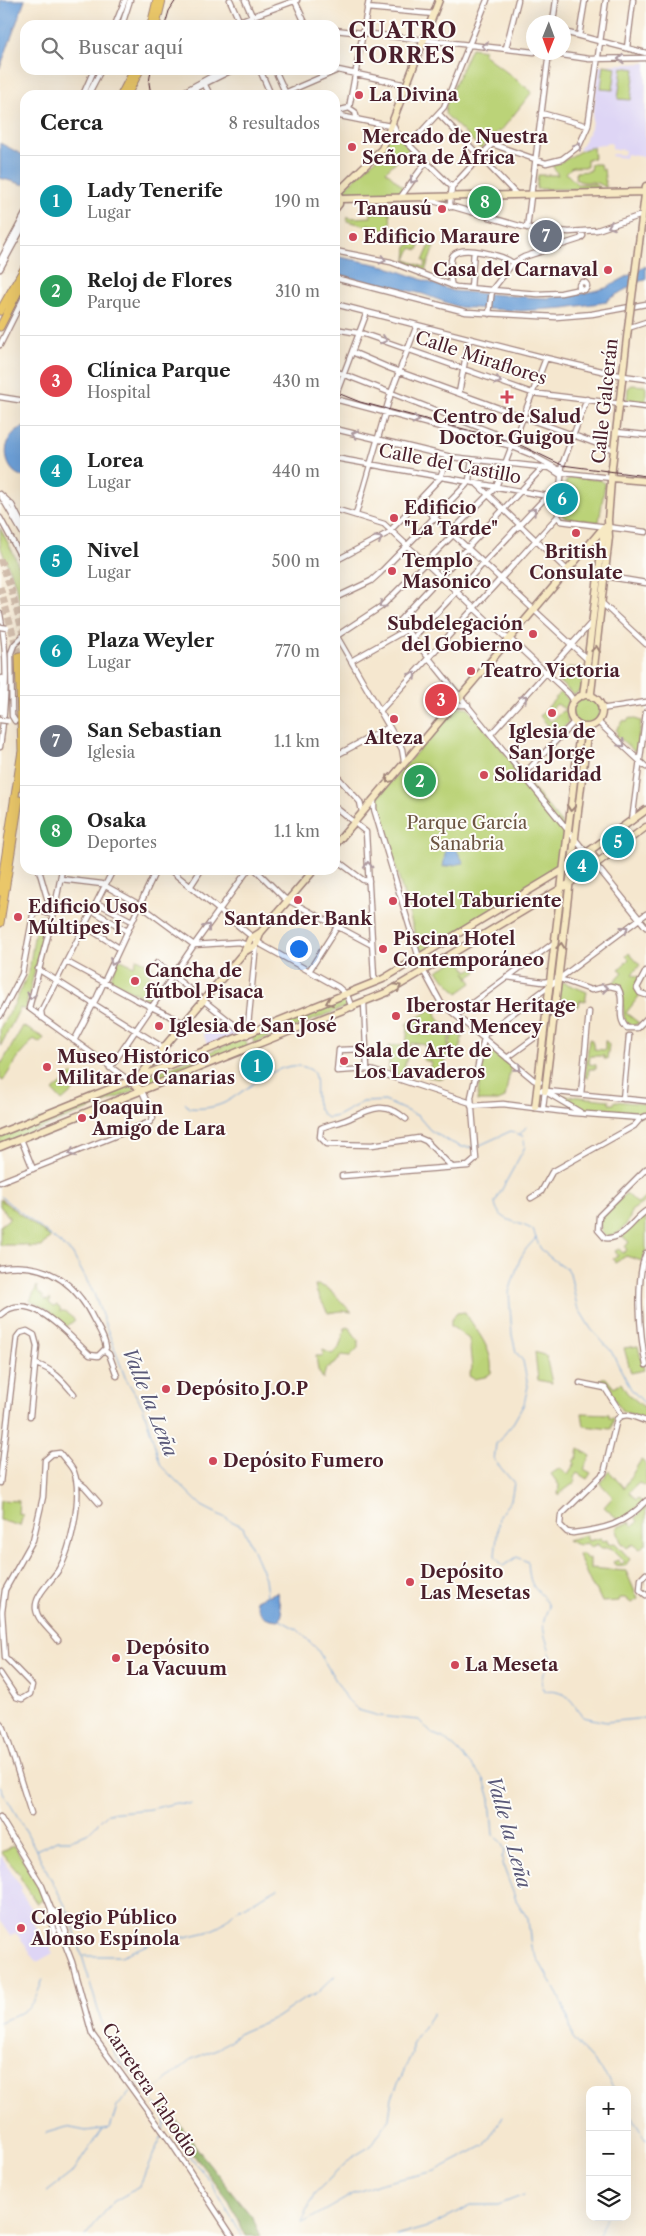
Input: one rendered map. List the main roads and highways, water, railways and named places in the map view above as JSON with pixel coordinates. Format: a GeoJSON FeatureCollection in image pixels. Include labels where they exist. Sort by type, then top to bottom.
{"type":"FeatureCollection","features":[{"type":"Feature","properties":{"kind":"main road"},"geometry":{"type":"LineString","coordinates":[[152,20],[159,0]]}},
{"type":"Feature","properties":{"kind":"main road"},"geometry":{"type":"LineString","coordinates":[[157,20],[159,0]]}},
{"type":"Feature","properties":{"kind":"main road"},"geometry":{"type":"LineString","coordinates":[[340,192],[381,151],[439,0]]}},
{"type":"Feature","properties":{"kind":"main road"},"geometry":{"type":"LineString","coordinates":[[124,90],[132,75]]}},
{"type":"Feature","properties":{"kind":"main road"},"geometry":{"type":"LineString","coordinates":[[130,90],[137,75]]}},
{"type":"Feature","properties":{"kind":"main road"},"geometry":{"type":"LineString","coordinates":[[340,195],[421,198],[646,190]]}},
{"type":"Feature","properties":{"kind":"main road","name":"Calle Galcerán"},"geometry":{"type":"LineString","coordinates":[[604,527],[608,520],[616,432],[646,190]]}},
{"type":"Feature","properties":{"kind":"main road"},"geometry":{"type":"LineString","coordinates":[[0,311],[20,276]]}},
{"type":"Feature","properties":{"kind":"main road"},"geometry":{"type":"LineString","coordinates":[[0,327],[20,288]]}},
{"type":"Feature","properties":{"kind":"main road"},"geometry":{"type":"LineString","coordinates":[[612,478],[646,481]]}},
{"type":"Feature","properties":{"kind":"main road"},"geometry":{"type":"LineString","coordinates":[[340,840],[362,813],[371,807],[375,797],[404,762],[604,527]]}},
{"type":"Feature","properties":{"kind":"main road"},"geometry":{"type":"LineString","coordinates":[[592,697],[602,603],[601,574],[604,527]]}},
{"type":"Feature","properties":{"kind":"main road"},"geometry":{"type":"LineString","coordinates":[[583,696],[592,622],[601,574]]}},
{"type":"Feature","properties":{"kind":"main road"},"geometry":{"type":"LineString","coordinates":[[19,656],[20,688]]}},
{"type":"Feature","properties":{"kind":"main road"},"geometry":{"type":"LineString","coordinates":[[535,1108],[580,730],[576,724],[570,712],[574,701],[583,696],[592,697],[601,709],[598,722],[588,727],[576,724]]}},
{"type":"Feature","properties":{"kind":"main road"},"geometry":{"type":"LineString","coordinates":[[545,1091],[588,727]]}},
{"type":"Feature","properties":{"kind":"main road"},"geometry":{"type":"LineString","coordinates":[[0,892],[20,765]]}},
{"type":"Feature","properties":{"kind":"main road"},"geometry":{"type":"LineString","coordinates":[[0,923],[20,792]]}},
{"type":"Feature","properties":{"kind":"main road"},"geometry":{"type":"LineString","coordinates":[[0,1133],[377,982],[420,958],[563,870],[646,810]]}},
{"type":"Feature","properties":{"kind":"main road"},"geometry":{"type":"LineString","coordinates":[[0,1148],[364,1003],[431,968],[570,883],[646,827]]}},
{"type":"Feature","properties":{"kind":"main road"},"geometry":{"type":"LineString","coordinates":[[589,851],[597,863]]}},
{"type":"Feature","properties":{"kind":"main road"},"geometry":{"type":"LineString","coordinates":[[140,1077],[244,952],[252,937],[261,932],[310,875]]}},
{"type":"Feature","properties":{"kind":"main road"},"geometry":{"type":"LineString","coordinates":[[244,952],[259,944],[261,932]]}},
{"type":"Feature","properties":{"kind":"main road"},"geometry":{"type":"LineString","coordinates":[[420,958],[431,968]]}},
{"type":"Feature","properties":{"kind":"main road"},"geometry":{"type":"LineString","coordinates":[[247,1034],[254,1047]]}},
{"type":"Feature","properties":{"kind":"main road"},"geometry":{"type":"LineString","coordinates":[[140,1077],[144,1090]]}},
{"type":"Feature","properties":{"kind":"main road"},"geometry":{"type":"LineString","coordinates":[[130,1081],[144,1090]]}},
{"type":"Feature","properties":{"kind":"water"},"geometry":{"type":"Polygon","coordinates":[[[0,0],[25,0],[0,68],[0,0]]]}},
{"type":"Feature","properties":{"kind":"water"},"geometry":{"type":"Polygon","coordinates":[[[0,143],[20,153],[20,184],[0,178],[0,143]]]}},
{"type":"Feature","properties":{"kind":"water"},"geometry":{"type":"Polygon","coordinates":[[[340,257],[385,266],[453,291],[549,298],[581,294],[606,288],[646,266],[646,280],[640,281],[607,300],[607,302],[564,308],[521,311],[458,307],[423,294],[340,275],[340,257]]]}},
{"type":"Feature","properties":{"kind":"water"},"geometry":{"type":"Polygon","coordinates":[[[20,429],[20,475],[11,468],[7,461],[6,452],[11,436],[20,429]]]}},
{"type":"Feature","properties":{"kind":"water"},"geometry":{"type":"Polygon","coordinates":[[[447,840],[451,840],[464,863],[443,867],[447,840]]]}},
{"type":"Feature","properties":{"kind":"water"},"geometry":{"type":"Polygon","coordinates":[[[277,1592],[282,1614],[280,1620],[263,1616],[255,1600],[277,1592]]]}},
{"type":"Feature","properties":{"kind":"waterway"},"geometry":{"type":"LineString","coordinates":[[185,1103],[189,1108],[207,1108],[220,1105],[277,1070],[289,1066],[300,1066],[311,1070],[314,1074],[318,1106],[327,1118],[337,1116],[363,1102],[385,1101],[418,1116],[430,1130],[448,1141],[462,1147],[474,1147]]}},
{"type":"Feature","properties":{"kind":"waterway"},"geometry":{"type":"LineString","coordinates":[[520,1134],[526,1127]]}},
{"type":"Feature","properties":{"kind":"waterway"},"geometry":{"type":"LineString","coordinates":[[478,1146],[511,1131],[523,1136],[525,1147],[495,1202],[500,1214],[533,1230],[536,1238],[520,1259],[509,1292],[512,1335],[516,1352],[523,1361],[528,1386],[524,1404],[512,1425],[496,1444],[494,1460],[514,1483],[511,1500],[499,1516],[495,1556],[503,1566],[517,1557],[528,1562],[532,1584],[548,1604],[544,1632],[550,1657],[542,1677],[545,1691],[558,1691],[568,1697],[583,1717],[606,1722],[646,1718]]}},
{"type":"Feature","properties":{"kind":"waterway","name":"Valle la Leña"},"geometry":{"type":"LineString","coordinates":[[1,1197],[72,1253],[94,1294],[125,1377],[143,1407],[161,1466],[202,1506],[243,1527],[265,1578],[267,1596]]}},
{"type":"Feature","properties":{"kind":"waterway"},"geometry":{"type":"LineString","coordinates":[[536,1238],[543,1251],[567,1268],[570,1273],[577,1306],[591,1329],[611,1351],[631,1389],[646,1405]]}},
{"type":"Feature","properties":{"kind":"waterway","name":"Valle la Leña"},"geometry":{"type":"LineString","coordinates":[[280,1620],[298,1630],[317,1649],[347,1699],[358,1710],[379,1716],[419,1720],[431,1733],[443,1738],[457,1750],[484,1779],[490,1799],[493,1835],[501,1842],[505,1851],[502,1857],[504,1868],[516,1900],[528,1919],[531,1947],[558,1995],[568,2018],[573,2039],[603,2072],[612,2086]]}},
{"type":"Feature","properties":{"kind":"waterway"},"geometry":{"type":"LineString","coordinates":[[0,1787],[26,1831],[70,1915],[101,2020],[116,2057],[140,2082],[194,2162],[210,2180],[242,2236]]}},
{"type":"Feature","properties":{"kind":"waterway"},"geometry":{"type":"LineString","coordinates":[[36,1850],[58,1840],[70,1840],[87,1834],[108,1813],[151,1809],[176,1803],[191,1804]]}},
{"type":"Feature","properties":{"kind":"waterway"},"geometry":{"type":"LineString","coordinates":[[84,1956],[121,1956],[156,1941],[177,1939],[207,1932],[220,1926],[236,1911],[278,1888]]}},
{"type":"Feature","properties":{"kind":"waterway"},"geometry":{"type":"LineString","coordinates":[[149,2092],[158,2087],[192,2059],[219,2048],[242,2032],[279,2016],[304,1999],[316,1994],[335,1976]]}},
{"type":"Feature","properties":{"kind":"waterway"},"geometry":{"type":"LineString","coordinates":[[0,2022],[28,2007],[36,1997],[43,1979]]}},
{"type":"Feature","properties":{"kind":"waterway"},"geometry":{"type":"LineString","coordinates":[[302,2223],[314,2194],[351,2158],[371,2146],[389,2119],[392,2097],[412,2053],[412,2045],[433,2013]]}},
{"type":"Feature","properties":{"kind":"waterway"},"geometry":{"type":"LineString","coordinates":[[134,2088],[140,2082]]}},
{"type":"Feature","properties":{"kind":"waterway"},"geometry":{"type":"LineString","coordinates":[[47,2192],[73,2172],[102,2129],[110,2128],[117,2107],[131,2090]]}},
{"type":"Feature","properties":{"kind":"waterway","name":"Valle la Leña"},"geometry":{"type":"LineString","coordinates":[[631,2115],[646,2140]]}},
{"type":"Feature","properties":{"kind":"waterway"},"geometry":{"type":"LineString","coordinates":[[303,2223],[355,2193],[378,2184],[435,2171],[485,2145],[503,2116]]}},
{"type":"Feature","properties":{"kind":"waterway"},"geometry":{"type":"LineString","coordinates":[[164,2129],[166,2120]]}},
{"type":"Feature","properties":{"kind":"waterway"},"geometry":{"type":"LineString","coordinates":[[46,2133],[66,2127],[86,2131],[101,2129]]}},
{"type":"Feature","properties":{"kind":"waterway"},"geometry":{"type":"LineString","coordinates":[[85,2236],[113,2202],[139,2187],[162,2135]]}},
{"type":"Feature","properties":{"kind":"waterway"},"geometry":{"type":"LineString","coordinates":[[396,2236],[431,2226],[470,2205],[498,2205],[524,2195]]}},
{"type":"Feature","properties":{"kind":"waterway"},"geometry":{"type":"LineString","coordinates":[[599,2236],[605,2221]]}},
{"type":"Feature","properties":{"kind":"tunnel"},"geometry":{"type":"LineString","coordinates":[[0,559],[11,588],[20,622]]}},
{"type":"Feature","properties":{"kind":"tunnel"},"geometry":{"type":"LineString","coordinates":[[0,587],[19,656]]}},
{"type":"Feature","properties":{"kind":"tram line"},"geometry":{"type":"LineString","coordinates":[[166,20],[169,11],[176,0]]}},
{"type":"Feature","properties":{"kind":"tram line"},"geometry":{"type":"LineString","coordinates":[[150,75],[150,90]]}},
{"type":"Feature","properties":{"kind":"tram line"},"geometry":{"type":"LineString","coordinates":[[340,394],[360,402],[514,442],[562,465],[646,476]]}},
{"type":"Feature","properties":{"kind":"place","name":"La Divina"},"geometry":{"type":"Point","coordinates":[359,95]}},
{"type":"Feature","properties":{"kind":"place","name":"Mercado de Nuestra Señora de África"},"geometry":{"type":"Point","coordinates":[352,147]}},
{"type":"Feature","properties":{"kind":"place","name":"Osaka"},"geometry":{"type":"Point","coordinates":[485,202]}},
{"type":"Feature","properties":{"kind":"place","name":"Tanausú"},"geometry":{"type":"Point","coordinates":[442,209]}},
{"type":"Feature","properties":{"kind":"place","name":"San Sebastian"},"geometry":{"type":"Point","coordinates":[546,236]}},
{"type":"Feature","properties":{"kind":"place","name":"Edificio Maraure"},"geometry":{"type":"Point","coordinates":[353,237]}},
{"type":"Feature","properties":{"kind":"place","name":"Casa del Carnaval"},"geometry":{"type":"Point","coordinates":[608,270]}},
{"type":"Feature","properties":{"kind":"place","name":"Centro de Salud Doctor Guigou"},"geometry":{"type":"Point","coordinates":[507,397]}},
{"type":"Feature","properties":{"kind":"place","name":"Plaza Weyler"},"geometry":{"type":"Point","coordinates":[562,499]}},
{"type":"Feature","properties":{"kind":"place","name":"Edificio \"La Tarde\""},"geometry":{"type":"Point","coordinates":[394,518]}},
{"type":"Feature","properties":{"kind":"place","name":"British Consulate"},"geometry":{"type":"Point","coordinates":[576,533]}},
{"type":"Feature","properties":{"kind":"place","name":"Templo Masónico"},"geometry":{"type":"Point","coordinates":[392,571]}},
{"type":"Feature","properties":{"kind":"place","name":"Subdelegación del Gobierno"},"geometry":{"type":"Point","coordinates":[533,634]}},
{"type":"Feature","properties":{"kind":"place","name":"Teatro Victoria"},"geometry":{"type":"Point","coordinates":[471,671]}},
{"type":"Feature","properties":{"kind":"place","name":"Clínica Parque"},"geometry":{"type":"Point","coordinates":[441,700]}},
{"type":"Feature","properties":{"kind":"place","name":"Iglesia de San Jorge"},"geometry":{"type":"Point","coordinates":[552,713]}},
{"type":"Feature","properties":{"kind":"place","name":"Alteza"},"geometry":{"type":"Point","coordinates":[394,719]}},
{"type":"Feature","properties":{"kind":"place","name":"Solidaridad"},"geometry":{"type":"Point","coordinates":[484,775]}},
{"type":"Feature","properties":{"kind":"place","name":"Reloj de Flores"},"geometry":{"type":"Point","coordinates":[420,781]}},
{"type":"Feature","properties":{"kind":"place","name":"Nivel"},"geometry":{"type":"Point","coordinates":[618,842]}},
{"type":"Feature","properties":{"kind":"place","name":"Lorea"},"geometry":{"type":"Point","coordinates":[582,866]}},
{"type":"Feature","properties":{"kind":"place","name":"Santander Bank"},"geometry":{"type":"Point","coordinates":[298,900]}},
{"type":"Feature","properties":{"kind":"place","name":"Hotel Taburiente"},"geometry":{"type":"Point","coordinates":[393,901]}},
{"type":"Feature","properties":{"kind":"place","name":"Edificio Usos Múltipes I"},"geometry":{"type":"Point","coordinates":[18,917]}},
{"type":"Feature","properties":{"kind":"place","name":"Piscina Hotel Contemporáneo"},"geometry":{"type":"Point","coordinates":[383,949]}},
{"type":"Feature","properties":{"kind":"place","name":"Cancha de fútbol Pisaca"},"geometry":{"type":"Point","coordinates":[135,981]}},
{"type":"Feature","properties":{"kind":"place","name":"Iberostar Heritage Grand Mencey"},"geometry":{"type":"Point","coordinates":[396,1016]}},
{"type":"Feature","properties":{"kind":"place","name":"Iglesia de San José"},"geometry":{"type":"Point","coordinates":[159,1026]}},
{"type":"Feature","properties":{"kind":"place","name":"Sala de Arte de Los Lavaderos"},"geometry":{"type":"Point","coordinates":[344,1061]}},
{"type":"Feature","properties":{"kind":"place","name":"Lady Tenerife"},"geometry":{"type":"Point","coordinates":[257,1066]}},
{"type":"Feature","properties":{"kind":"place","name":"Museo Histórico Militar de Canarias"},"geometry":{"type":"Point","coordinates":[47,1067]}},
{"type":"Feature","properties":{"kind":"place","name":"Joaquin Amigo de Lara"},"geometry":{"type":"Point","coordinates":[82,1118]}},
{"type":"Feature","properties":{"kind":"place","name":"Depósito J.O.P"},"geometry":{"type":"Point","coordinates":[166,1389]}},
{"type":"Feature","properties":{"kind":"place","name":"Depósito Fumero"},"geometry":{"type":"Point","coordinates":[213,1461]}},
{"type":"Feature","properties":{"kind":"place","name":"Depósito Las Mesetas"},"geometry":{"type":"Point","coordinates":[410,1582]}},
{"type":"Feature","properties":{"kind":"place","name":"Depósito La Vacuum"},"geometry":{"type":"Point","coordinates":[116,1658]}},
{"type":"Feature","properties":{"kind":"place","name":"La Meseta"},"geometry":{"type":"Point","coordinates":[455,1665]}},
{"type":"Feature","properties":{"kind":"place","name":"Colegio Público Alonso Espínola"},"geometry":{"type":"Point","coordinates":[21,1928]}},
{"type":"Feature","properties":{"kind":"district","name":"CUATRO TORRES"},"geometry":{"type":"Point","coordinates":[403,42]}},
{"type":"Feature","properties":{"kind":"park label","name":"Parque García Sanabria"},"geometry":{"type":"Point","coordinates":[467,833]}}]}
